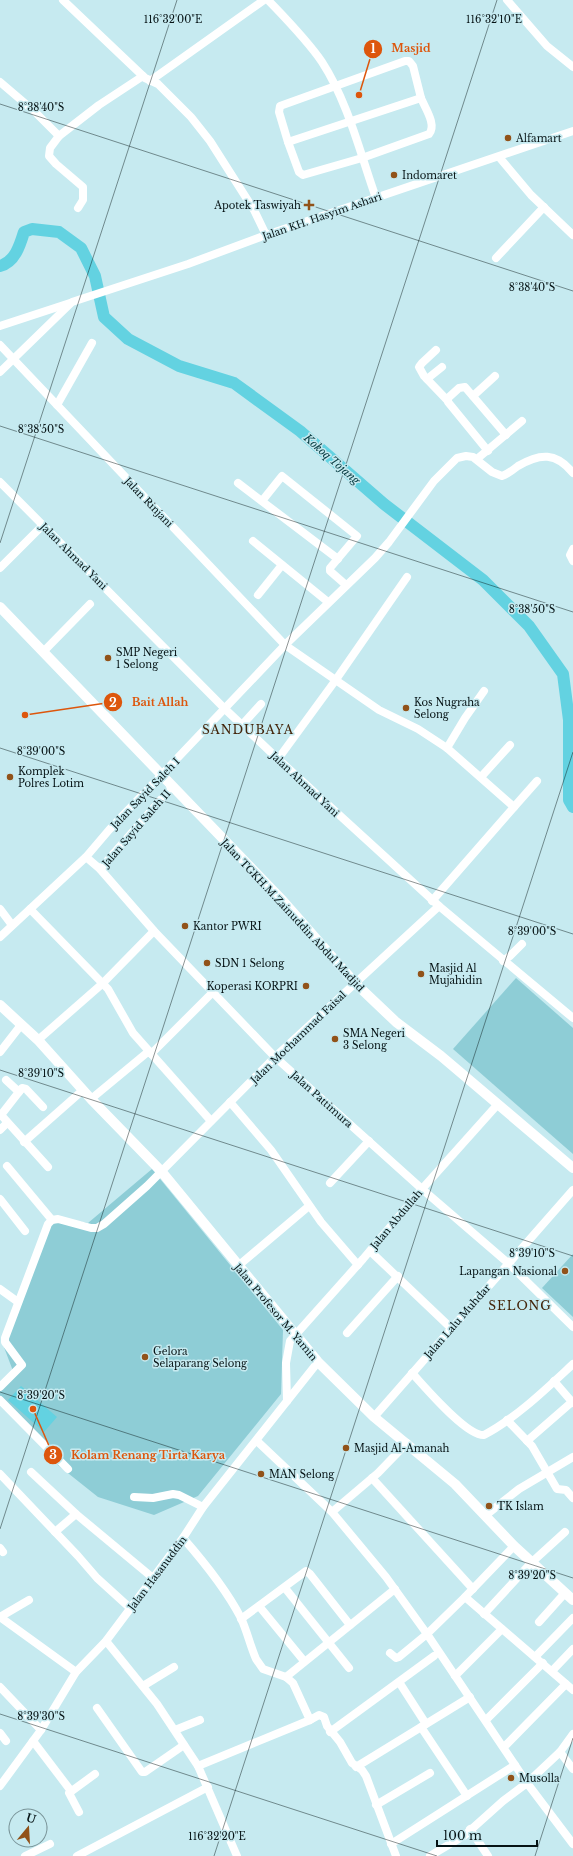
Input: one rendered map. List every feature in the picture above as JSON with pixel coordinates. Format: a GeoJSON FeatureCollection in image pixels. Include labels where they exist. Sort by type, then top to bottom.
{"type":"FeatureCollection","features":[{"type":"Feature","properties":{"kind":"main road","name":"Jalan TGKH.M.Zainuddin Abdul Madjid"},"geometry":{"type":"LineString","coordinates":[[1,611],[44,651],[75,686],[283,901],[355,983],[396,1022],[498,1104],[573,1168]]}},
{"type":"Feature","properties":{"kind":"main road","name":"Jalan Profesor M. Yamin"},"geometry":{"type":"LineString","coordinates":[[0,1005],[38,1040],[91,1099],[160,1171],[318,1362],[374,1417],[455,1484],[531,1563],[569,1596]]}},
{"type":"Feature","properties":{"kind":"street"},"geometry":{"type":"LineString","coordinates":[[63,0],[142,76],[158,84],[191,118],[210,141],[254,210],[266,236]]}},
{"type":"Feature","properties":{"kind":"street"},"geometry":{"type":"LineString","coordinates":[[507,0],[551,50],[573,67]]}},
{"type":"Feature","properties":{"kind":"street"},"geometry":{"type":"LineString","coordinates":[[150,81],[263,1],[318,57],[335,86],[376,198]]}},
{"type":"Feature","properties":{"kind":"street"},"geometry":{"type":"LineString","coordinates":[[408,61],[413,66],[421,98],[432,125],[432,131],[429,134],[362,158],[303,175],[299,172],[278,112],[280,106],[408,61]]}},
{"type":"Feature","properties":{"kind":"street"},"geometry":{"type":"LineString","coordinates":[[78,208],[83,200],[84,187],[56,164],[49,156],[50,148],[59,136],[99,104],[142,76]]}},
{"type":"Feature","properties":{"kind":"street"},"geometry":{"type":"LineString","coordinates":[[0,82],[34,111],[59,136]]}},
{"type":"Feature","properties":{"kind":"street"},"geometry":{"type":"LineString","coordinates":[[288,142],[421,98]]}},
{"type":"Feature","properties":{"kind":"street","name":"Jalan KH. Hasyim Ashari"},"geometry":{"type":"LineString","coordinates":[[0,326],[188,264],[573,131]]}},
{"type":"Feature","properties":{"kind":"street"},"geometry":{"type":"LineString","coordinates":[[499,157],[544,207],[573,235]]}},
{"type":"Feature","properties":{"kind":"street"},"geometry":{"type":"LineString","coordinates":[[496,258],[544,207]]}},
{"type":"Feature","properties":{"kind":"street"},"geometry":{"type":"LineString","coordinates":[[0,372],[72,302]]}},
{"type":"Feature","properties":{"kind":"street"},"geometry":{"type":"LineString","coordinates":[[57,405],[92,343]]}},
{"type":"Feature","properties":{"kind":"street","name":"Jalan Rinjani"},"geometry":{"type":"LineString","coordinates":[[0,345],[285,645],[378,710],[418,729],[447,748],[514,806]]}},
{"type":"Feature","properties":{"kind":"street"},"geometry":{"type":"LineString","coordinates":[[436,350],[420,365],[420,370],[488,450]]}},
{"type":"Feature","properties":{"kind":"street"},"geometry":{"type":"LineString","coordinates":[[427,379],[442,367]]}},
{"type":"Feature","properties":{"kind":"street"},"geometry":{"type":"LineString","coordinates":[[472,396],[495,376]]}},
{"type":"Feature","properties":{"kind":"street"},"geometry":{"type":"LineString","coordinates":[[447,400],[462,386],[465,387],[506,435]]}},
{"type":"Feature","properties":{"kind":"street"},"geometry":{"type":"LineString","coordinates":[[522,421],[477,459],[492,472],[502,476],[535,458],[549,456],[563,463],[573,473]]}},
{"type":"Feature","properties":{"kind":"street","name":"Jalan Sayid Saleh I"},"geometry":{"type":"LineString","coordinates":[[0,937],[86,857],[109,830],[285,645],[375,558],[442,472],[457,458],[466,456],[477,459]]}},
{"type":"Feature","properties":{"kind":"street"},"geometry":{"type":"LineString","coordinates":[[262,501],[282,476],[357,536],[338,560],[332,565],[330,571],[346,585]]}},
{"type":"Feature","properties":{"kind":"street","name":"Jalan Ahmad Yani"},"geometry":{"type":"LineString","coordinates":[[0,482],[225,709],[278,759],[432,901],[503,961],[572,1016]]}},
{"type":"Feature","properties":{"kind":"street"},"geometry":{"type":"LineString","coordinates":[[238,483],[338,560]]}},
{"type":"Feature","properties":{"kind":"street"},"geometry":{"type":"LineString","coordinates":[[0,568],[43,525]]}},
{"type":"Feature","properties":{"kind":"street"},"geometry":{"type":"LineString","coordinates":[[253,541],[328,602]]}},
{"type":"Feature","properties":{"kind":"street"},"geometry":{"type":"LineString","coordinates":[[573,549],[570,555],[573,561]]}},
{"type":"Feature","properties":{"kind":"street"},"geometry":{"type":"LineString","coordinates":[[258,595],[282,565]]}},
{"type":"Feature","properties":{"kind":"street"},"geometry":{"type":"LineString","coordinates":[[278,759],[407,577]]}},
{"type":"Feature","properties":{"kind":"street"},"geometry":{"type":"LineString","coordinates":[[44,651],[90,604]]}},
{"type":"Feature","properties":{"kind":"street"},"geometry":{"type":"LineString","coordinates":[[447,748],[465,718],[484,691]]}},
{"type":"Feature","properties":{"kind":"street"},"geometry":{"type":"LineString","coordinates":[[242,725],[261,704]]}},
{"type":"Feature","properties":{"kind":"street"},"geometry":{"type":"LineString","coordinates":[[481,777],[510,745]]}},
{"type":"Feature","properties":{"kind":"street"},"geometry":{"type":"LineString","coordinates":[[432,901],[537,781]]}},
{"type":"Feature","properties":{"kind":"street","name":"Jalan Sayid Saleh II"},"geometry":{"type":"LineString","coordinates":[[100,870],[172,787]]}},
{"type":"Feature","properties":{"kind":"street","name":"Jalan Pattimura"},"geometry":{"type":"LineString","coordinates":[[86,857],[100,870],[154,931],[276,1057],[422,1189],[508,1263],[573,1327]]}},
{"type":"Feature","properties":{"kind":"street","name":"Jalan Mochammad Faisal"},"geometry":{"type":"LineString","coordinates":[[52,1220],[58,1219],[91,1228],[98,1227],[115,1215],[276,1057],[439,906]]}},
{"type":"Feature","properties":{"kind":"street"},"geometry":{"type":"LineString","coordinates":[[0,909],[12,925]]}},
{"type":"Feature","properties":{"kind":"street"},"geometry":{"type":"LineString","coordinates":[[30,909],[112,995],[133,1033],[211,1121]]}},
{"type":"Feature","properties":{"kind":"street"},"geometry":{"type":"LineString","coordinates":[[38,1040],[102,984],[154,931]]}},
{"type":"Feature","properties":{"kind":"street"},"geometry":{"type":"LineString","coordinates":[[503,961],[522,944]]}},
{"type":"Feature","properties":{"kind":"street"},"geometry":{"type":"LineString","coordinates":[[91,1099],[150,1052],[212,992]]}},
{"type":"Feature","properties":{"kind":"street"},"geometry":{"type":"LineString","coordinates":[[0,1052],[21,1025]]}},
{"type":"Feature","properties":{"kind":"street"},"geometry":{"type":"LineString","coordinates":[[6,1080],[19,1092]]}},
{"type":"Feature","properties":{"kind":"street"},"geometry":{"type":"LineString","coordinates":[[43,1107],[24,1088],[1,1113],[2,1117],[7,1123],[48,1167]]}},
{"type":"Feature","properties":{"kind":"street"},"geometry":{"type":"LineString","coordinates":[[24,1142],[83,1090]]}},
{"type":"Feature","properties":{"kind":"street"},"geometry":{"type":"LineString","coordinates":[[230,1102],[271,1150],[309,1206],[358,1265]]}},
{"type":"Feature","properties":{"kind":"street","name":"Jalan Abdullah"},"geometry":{"type":"LineString","coordinates":[[287,1402],[287,1352],[290,1340],[358,1265],[422,1189],[498,1104]]}},
{"type":"Feature","properties":{"kind":"street"},"geometry":{"type":"LineString","coordinates":[[0,1130],[7,1123]]}},
{"type":"Feature","properties":{"kind":"street"},"geometry":{"type":"LineString","coordinates":[[330,1183],[368,1141]]}},
{"type":"Feature","properties":{"kind":"street"},"geometry":{"type":"LineString","coordinates":[[0,1387],[22,1365],[4,1340],[46,1226],[52,1220],[7,1166]]}},
{"type":"Feature","properties":{"kind":"street","name":"Jalan Lalu Muhdar"},"geometry":{"type":"LineString","coordinates":[[374,1417],[573,1190]]}},
{"type":"Feature","properties":{"kind":"street"},"geometry":{"type":"LineString","coordinates":[[0,1199],[25,1231]]}},
{"type":"Feature","properties":{"kind":"street"},"geometry":{"type":"LineString","coordinates":[[238,1266],[309,1206]]}},
{"type":"Feature","properties":{"kind":"street"},"geometry":{"type":"LineString","coordinates":[[370,1251],[451,1328]]}},
{"type":"Feature","properties":{"kind":"street"},"geometry":{"type":"LineString","coordinates":[[347,1333],[398,1276]]}},
{"type":"Feature","properties":{"kind":"street"},"geometry":{"type":"LineString","coordinates":[[0,1289],[18,1302]]}},
{"type":"Feature","properties":{"kind":"street","name":"Jalan Hasanuddin"},"geometry":{"type":"LineString","coordinates":[[0,1786],[41,1730],[76,1672],[106,1641],[183,1538],[203,1507],[257,1441],[318,1362]]}},
{"type":"Feature","properties":{"kind":"street"},"geometry":{"type":"LineString","coordinates":[[412,1373],[456,1420],[478,1435],[484,1435],[507,1420],[573,1364]]}},
{"type":"Feature","properties":{"kind":"street"},"geometry":{"type":"LineString","coordinates":[[527,1441],[573,1402],[554,1381]]}},
{"type":"Feature","properties":{"kind":"street"},"geometry":{"type":"LineString","coordinates":[[0,1400],[68,1469]]}},
{"type":"Feature","properties":{"kind":"street"},"geometry":{"type":"LineString","coordinates":[[507,1420],[527,1441],[548,1472],[557,1489],[566,1490],[573,1498]]}},
{"type":"Feature","properties":{"kind":"street"},"geometry":{"type":"LineString","coordinates":[[257,1441],[332,1512],[395,1589],[486,1720],[527,1783],[573,1844]]}},
{"type":"Feature","properties":{"kind":"street"},"geometry":{"type":"LineString","coordinates":[[332,1512],[372,1478],[407,1444]]}},
{"type":"Feature","properties":{"kind":"street"},"geometry":{"type":"LineString","coordinates":[[486,1515],[519,1489],[573,1456]]}},
{"type":"Feature","properties":{"kind":"street"},"geometry":{"type":"LineString","coordinates":[[31,1472],[76,1514],[152,1578]]}},
{"type":"Feature","properties":{"kind":"street"},"geometry":{"type":"LineString","coordinates":[[1,1477],[55,1532],[97,1578],[130,1608]]}},
{"type":"Feature","properties":{"kind":"street"},"geometry":{"type":"LineString","coordinates":[[372,1478],[473,1589]]}},
{"type":"Feature","properties":{"kind":"street"},"geometry":{"type":"LineString","coordinates":[[134,1496],[152,1498],[173,1494],[179,1495],[203,1507]]}},
{"type":"Feature","properties":{"kind":"street"},"geometry":{"type":"LineString","coordinates":[[55,1532],[76,1514]]}},
{"type":"Feature","properties":{"kind":"street"},"geometry":{"type":"LineString","coordinates":[[484,1614],[531,1563],[565,1532]]}},
{"type":"Feature","properties":{"kind":"street"},"geometry":{"type":"LineString","coordinates":[[183,1538],[222,1588],[241,1619],[259,1665],[271,1672],[286,1677],[293,1683],[310,1720]]}},
{"type":"Feature","properties":{"kind":"street"},"geometry":{"type":"LineString","coordinates":[[390,1653],[396,1658],[399,1657],[427,1634],[514,1546]]}},
{"type":"Feature","properties":{"kind":"street"},"geometry":{"type":"LineString","coordinates":[[241,1619],[285,1588],[304,1572],[308,1572],[350,1625]]}},
{"type":"Feature","properties":{"kind":"street"},"geometry":{"type":"LineString","coordinates":[[285,1588],[349,1668]]}},
{"type":"Feature","properties":{"kind":"street"},"geometry":{"type":"LineString","coordinates":[[286,1677],[395,1589]]}},
{"type":"Feature","properties":{"kind":"street"},"geometry":{"type":"LineString","coordinates":[[539,1622],[569,1596]]}},
{"type":"Feature","properties":{"kind":"street"},"geometry":{"type":"LineString","coordinates":[[465,1597],[570,1685],[504,1747]]}},
{"type":"Feature","properties":{"kind":"street"},"geometry":{"type":"LineString","coordinates":[[29,1600],[0,1617],[76,1672]]}},
{"type":"Feature","properties":{"kind":"street"},"geometry":{"type":"LineString","coordinates":[[260,1606],[304,1662]]}},
{"type":"Feature","properties":{"kind":"street"},"geometry":{"type":"LineString","coordinates":[[535,1657],[573,1618]]}},
{"type":"Feature","properties":{"kind":"street"},"geometry":{"type":"LineString","coordinates":[[455,1676],[502,1629]]}},
{"type":"Feature","properties":{"kind":"street"},"geometry":{"type":"LineString","coordinates":[[106,1641],[144,1686],[198,1766],[237,1856]]}},
{"type":"Feature","properties":{"kind":"street"},"geometry":{"type":"LineString","coordinates":[[552,1671],[573,1649]]}},
{"type":"Feature","properties":{"kind":"street"},"geometry":{"type":"LineString","coordinates":[[330,1732],[434,1656]]}},
{"type":"Feature","properties":{"kind":"street"},"geometry":{"type":"LineString","coordinates":[[486,1720],[543,1663]]}},
{"type":"Feature","properties":{"kind":"street"},"geometry":{"type":"LineString","coordinates":[[144,1686],[174,1667]]}},
{"type":"Feature","properties":{"kind":"street"},"geometry":{"type":"LineString","coordinates":[[399,1682],[467,1796]]}},
{"type":"Feature","properties":{"kind":"street"},"geometry":{"type":"LineString","coordinates":[[0,1686],[41,1730]]}},
{"type":"Feature","properties":{"kind":"street"},"geometry":{"type":"LineString","coordinates":[[356,1767],[470,1697]]}},
{"type":"Feature","properties":{"kind":"street"},"geometry":{"type":"LineString","coordinates":[[97,1708],[142,1772],[145,1772],[184,1745]]}},
{"type":"Feature","properties":{"kind":"street"},"geometry":{"type":"LineString","coordinates":[[198,1766],[319,1715],[322,1716],[330,1732],[340,1742],[347,1757],[356,1767],[362,1770],[366,1776],[396,1856]]}},
{"type":"Feature","properties":{"kind":"street"},"geometry":{"type":"LineString","coordinates":[[175,1730],[200,1720]]}},
{"type":"Feature","properties":{"kind":"street"},"geometry":{"type":"LineString","coordinates":[[0,1733],[6,1741]]}},
{"type":"Feature","properties":{"kind":"street"},"geometry":{"type":"LineString","coordinates":[[430,1856],[439,1854],[527,1783],[560,1752],[573,1734]]}},
{"type":"Feature","properties":{"kind":"street"},"geometry":{"type":"LineString","coordinates":[[33,1741],[71,1791]]}},
{"type":"Feature","properties":{"kind":"street"},"geometry":{"type":"LineString","coordinates":[[560,1752],[573,1769]]}},
{"type":"Feature","properties":{"kind":"street"},"geometry":{"type":"LineString","coordinates":[[391,1844],[515,1765]]}},
{"type":"Feature","properties":{"kind":"street"},"geometry":{"type":"LineString","coordinates":[[79,1812],[69,1794],[94,1774]]}},
{"type":"Feature","properties":{"kind":"street"},"geometry":{"type":"LineString","coordinates":[[376,1805],[430,1774]]}},
{"type":"Feature","properties":{"kind":"street"},"geometry":{"type":"LineString","coordinates":[[77,1856],[208,1787]]}},
{"type":"Feature","properties":{"kind":"street"},"geometry":{"type":"LineString","coordinates":[[470,1830],[488,1856]]}},
{"type":"Feature","properties":{"kind":"street"},"geometry":{"type":"LineString","coordinates":[[24,1856],[50,1844]]}},
{"type":"Feature","properties":{"kind":"shaded area"},"geometry":{"type":"Polygon","coordinates":[[[516,978],[573,1028],[573,1154],[453,1049],[516,978]]]}},
{"type":"Feature","properties":{"kind":"shaded area","name":"Gelora Selaparang Selong"},"geometry":{"type":"Polygon","coordinates":[[[152,1169],[283,1330],[281,1394],[198,1496],[154,1515],[98,1497],[54,1462],[0,1397],[0,1390],[13,1371],[2,1342],[51,1216],[88,1223],[152,1169]]]}},
{"type":"Feature","properties":{"kind":"shaded area","name":"Lapangan Nasional"},"geometry":{"type":"Polygon","coordinates":[[[573,1254],[573,1317],[542,1288],[573,1254]]]}},
{"type":"Feature","properties":{"kind":"shaded area"},"geometry":{"type":"Polygon","coordinates":[[[21,1386],[57,1417],[44,1432],[8,1400],[21,1386]]]}},
{"type":"Feature","properties":{"kind":"waterway","name":"Kokoq Tojang"},"geometry":{"type":"LineString","coordinates":[[0,266],[10,261],[13,257],[19,247],[24,232],[32,229],[59,232],[81,248],[95,276],[104,317],[128,339],[179,366],[234,383],[300,431],[384,504],[483,580],[529,626],[563,674],[569,720],[569,800],[573,807]]}},
{"type":"Feature","properties":{"kind":"place","name":"Masjid"},"geometry":{"type":"Point","coordinates":[359,95]}},
{"type":"Feature","properties":{"kind":"place","name":"Alfamart"},"geometry":{"type":"Point","coordinates":[508,138]}},
{"type":"Feature","properties":{"kind":"place","name":"Indomaret"},"geometry":{"type":"Point","coordinates":[394,175]}},
{"type":"Feature","properties":{"kind":"place","name":"Apotek Taswiyah"},"geometry":{"type":"Point","coordinates":[309,205]}},
{"type":"Feature","properties":{"kind":"place","name":"SMP Negeri 1 Selong"},"geometry":{"type":"Point","coordinates":[108,658]}},
{"type":"Feature","properties":{"kind":"place","name":"Kos Nugraha Selong"},"geometry":{"type":"Point","coordinates":[406,708]}},
{"type":"Feature","properties":{"kind":"place","name":"Bait Allah"},"geometry":{"type":"Point","coordinates":[25,715]}},
{"type":"Feature","properties":{"kind":"place","name":"Komplek Polres Lotim"},"geometry":{"type":"Point","coordinates":[10,777]}},
{"type":"Feature","properties":{"kind":"place","name":"Kantor PWRI"},"geometry":{"type":"Point","coordinates":[185,926]}},
{"type":"Feature","properties":{"kind":"place","name":"SDN 1 Selong"},"geometry":{"type":"Point","coordinates":[207,963]}},
{"type":"Feature","properties":{"kind":"place","name":"Masjid Al Mujahidin"},"geometry":{"type":"Point","coordinates":[421,974]}},
{"type":"Feature","properties":{"kind":"place","name":"Koperasi KORPRI"},"geometry":{"type":"Point","coordinates":[306,986]}},
{"type":"Feature","properties":{"kind":"place","name":"SMA Negeri 3 Selong"},"geometry":{"type":"Point","coordinates":[335,1039]}},
{"type":"Feature","properties":{"kind":"place","name":"Lapangan Nasional"},"geometry":{"type":"Point","coordinates":[565,1271]}},
{"type":"Feature","properties":{"kind":"place","name":"Gelora Selaparang Selong"},"geometry":{"type":"Point","coordinates":[145,1357]}},
{"type":"Feature","properties":{"kind":"place","name":"Kolam Renang Tirta Karya"},"geometry":{"type":"Point","coordinates":[33,1409]}},
{"type":"Feature","properties":{"kind":"place","name":"Masjid Al-Amanah"},"geometry":{"type":"Point","coordinates":[346,1448]}},
{"type":"Feature","properties":{"kind":"place","name":"MAN Selong"},"geometry":{"type":"Point","coordinates":[261,1474]}},
{"type":"Feature","properties":{"kind":"place","name":"TK Islam"},"geometry":{"type":"Point","coordinates":[489,1506]}},
{"type":"Feature","properties":{"kind":"place","name":"Musolla"},"geometry":{"type":"Point","coordinates":[511,1778]}},
{"type":"Feature","properties":{"kind":"district","name":"SANDUBAYA"},"geometry":{"type":"Point","coordinates":[248,730]}},
{"type":"Feature","properties":{"kind":"district","name":"SELONG"},"geometry":{"type":"Point","coordinates":[520,1306]}}]}
